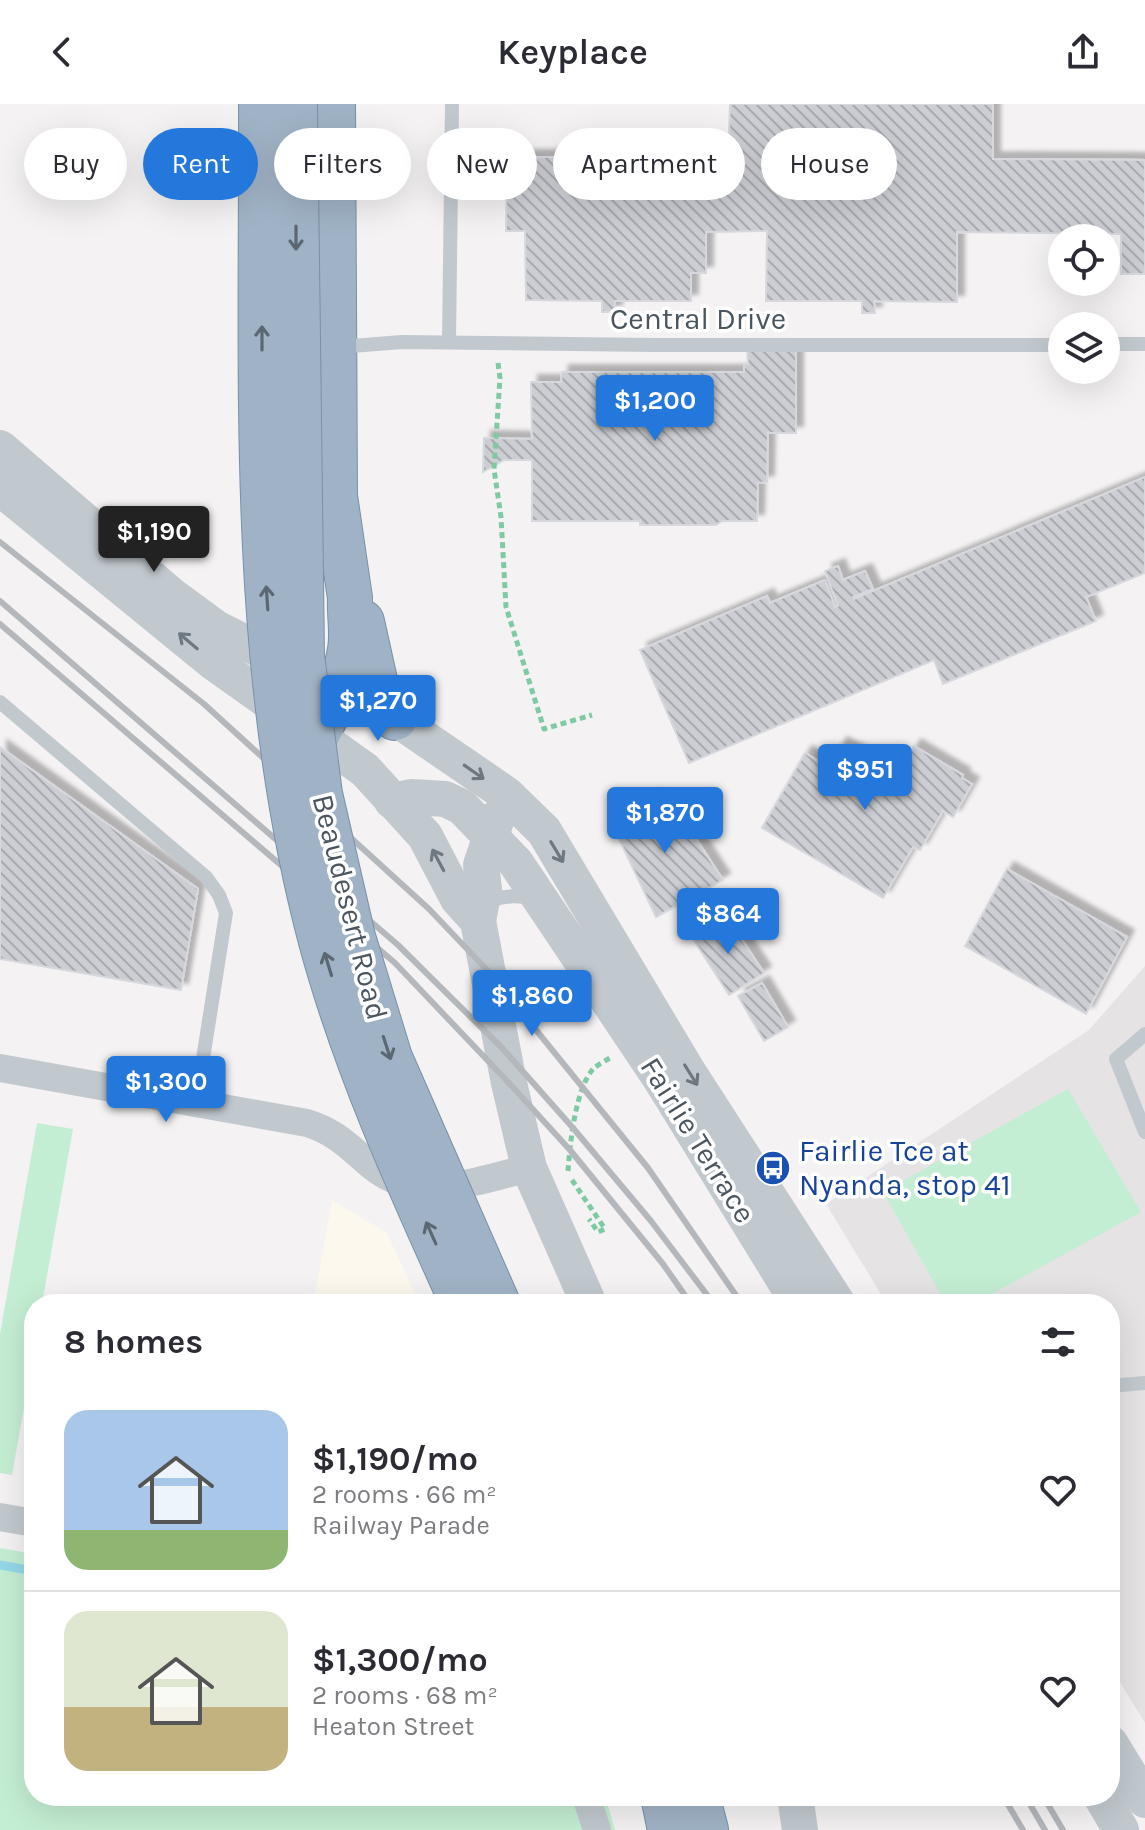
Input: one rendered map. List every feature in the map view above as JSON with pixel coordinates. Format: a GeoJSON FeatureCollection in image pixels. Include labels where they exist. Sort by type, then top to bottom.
{"type":"FeatureCollection","features":[{"type":"Feature","properties":{"kind":"highway","name":"Beaudesert Road"},"geometry":{"type":"LineString","coordinates":[[261,104],[263,531],[273,685],[289,800],[321,941],[358,1059],[399,1163],[458,1294]]}},
{"type":"Feature","properties":{"kind":"highway","name":"Beaudesert Road"},"geometry":{"type":"LineString","coordinates":[[295,104],[302,656],[320,794],[353,937],[390,1058],[494,1294]]}},
{"type":"Feature","properties":{"kind":"highway"},"geometry":{"type":"LineString","coordinates":[[327,683],[350,650],[350,598],[335,496],[333,104]]}},
{"type":"Feature","properties":{"kind":"highway"},"geometry":{"type":"LineString","coordinates":[[317,735],[327,683],[321,651],[318,366],[319,358],[335,347]]}},
{"type":"Feature","properties":{"kind":"highway"},"geometry":{"type":"LineString","coordinates":[[350,598],[361,615],[376,685],[395,718]]}},
{"type":"Feature","properties":{"kind":"highway"},"geometry":{"type":"LineString","coordinates":[[665,1806],[670,1830]]}},
{"type":"Feature","properties":{"kind":"highway"},"geometry":{"type":"LineString","coordinates":[[700,1806],[706,1830]]}},
{"type":"Feature","properties":{"kind":"street","name":"Fairlie Terrace"},"geometry":{"type":"LineString","coordinates":[[0,448],[171,595],[216,628],[395,718],[506,794],[544,831],[687,1070],[832,1294]]}},
{"type":"Feature","properties":{"kind":"street"},"geometry":{"type":"LineString","coordinates":[[0,488],[213,662],[365,770],[425,836],[458,899],[480,913]]}},
{"type":"Feature","properties":{"kind":"street"},"geometry":{"type":"LineString","coordinates":[[506,794],[481,865],[480,913],[509,1083],[529,1168],[584,1294]]}},
{"type":"Feature","properties":{"kind":"street","name":"Fairlie Terrace"},"geometry":{"type":"LineString","coordinates":[[392,801],[411,797],[445,799],[462,807],[516,863],[662,1081],[793,1294]]}},
{"type":"Feature","properties":{"kind":"street"},"geometry":{"type":"LineString","coordinates":[[0,1068],[307,1123],[327,1129],[350,1145],[376,1170],[414,1185],[447,1187],[529,1168]]}},
{"type":"Feature","properties":{"kind":"street"},"geometry":{"type":"LineString","coordinates":[[0,1517],[24,1521]]}},
{"type":"Feature","properties":{"kind":"street"},"geometry":{"type":"LineString","coordinates":[[1120,1759],[1145,1800]]}},
{"type":"Feature","properties":{"kind":"street"},"geometry":{"type":"LineString","coordinates":[[589,1806],[597,1830]]}},
{"type":"Feature","properties":{"kind":"street"},"geometry":{"type":"LineString","coordinates":[[796,1806],[800,1830]]}},
{"type":"Feature","properties":{"kind":"street"},"geometry":{"type":"LineString","coordinates":[[1107,1806],[1121,1830]]}},
{"type":"Feature","properties":{"kind":"lane"},"geometry":{"type":"LineString","coordinates":[[449,342],[452,104]]}},
{"type":"Feature","properties":{"kind":"lane","name":"Central Drive"},"geometry":{"type":"LineString","coordinates":[[335,347],[402,342],[1048,345]]}},
{"type":"Feature","properties":{"kind":"lane"},"geometry":{"type":"LineString","coordinates":[[1120,344],[1145,344]]}},
{"type":"Feature","properties":{"kind":"lane"},"geometry":{"type":"LineString","coordinates":[[0,702],[206,877],[219,895],[226,913],[196,1103]]}},
{"type":"Feature","properties":{"kind":"lane"},"geometry":{"type":"LineString","coordinates":[[480,913],[496,898],[510,896],[544,902]]}},
{"type":"Feature","properties":{"kind":"lane"},"geometry":{"type":"LineString","coordinates":[[1145,1034],[1116,1059],[1140,1098],[1145,1132]]}},
{"type":"Feature","properties":{"kind":"lane"},"geometry":{"type":"LineString","coordinates":[[1120,1385],[1145,1383]]}},
{"type":"Feature","properties":{"kind":"path"},"geometry":{"type":"LineString","coordinates":[[497,362],[500,378],[494,469],[501,517],[506,607],[544,729],[592,715]]}},
{"type":"Feature","properties":{"kind":"path"},"geometry":{"type":"LineString","coordinates":[[548,1216],[576,1202],[598,1232],[605,1229],[567,1173],[573,1128],[583,1091],[593,1069],[610,1058],[602,1046]]}},
{"type":"Feature","properties":{"kind":"shaded area"},"geometry":{"type":"Polygon","coordinates":[[[1145,966],[1145,1723],[1120,1682],[1120,1294],[881,1294],[826,1204],[1089,1030],[1145,966]]]}},
{"type":"Feature","properties":{"kind":"shaded area"},"geometry":{"type":"Polygon","coordinates":[[[332,1200],[387,1233],[415,1294],[315,1294],[332,1200]]]}},
{"type":"Feature","properties":{"kind":"green space"},"geometry":{"type":"Polygon","coordinates":[[[1068,1089],[1141,1212],[992,1294],[940,1294],[883,1192],[1068,1089]]]}},
{"type":"Feature","properties":{"kind":"green space"},"geometry":{"type":"Polygon","coordinates":[[[37,1123],[73,1129],[44,1294],[24,1294],[24,1407],[12,1475],[0,1473],[0,1334],[37,1123]]]}},
{"type":"Feature","properties":{"kind":"green space"},"geometry":{"type":"Polygon","coordinates":[[[0,1548],[24,1552],[24,1806],[608,1806],[615,1830],[0,1830],[0,1548]]]}},
{"type":"Feature","properties":{"kind":"building"},"geometry":{"type":"Polygon","coordinates":[[[730,104],[993,104],[993,159],[1145,160],[1145,274],[1121,274],[1120,224],[1048,224],[1048,233],[957,232],[957,302],[874,301],[875,313],[862,313],[862,301],[766,301],[767,231],[706,232],[706,273],[691,273],[691,301],[615,301],[615,312],[602,312],[602,301],[526,300],[525,231],[506,231],[506,200],[537,200],[537,157],[553,157],[553,200],[745,200],[745,128],[729,128],[730,104]]]}},
{"type":"Feature","properties":{"kind":"building"},"geometry":{"type":"Polygon","coordinates":[[[747,349],[796,350],[796,433],[768,433],[767,482],[758,483],[757,521],[722,521],[716,525],[640,525],[640,521],[532,521],[532,460],[504,460],[483,472],[484,438],[532,439],[531,382],[561,382],[562,372],[744,372],[744,364],[748,364],[747,349]]]}},
{"type":"Feature","properties":{"kind":"building"},"geometry":{"type":"Polygon","coordinates":[[[1145,477],[1145,573],[1086,597],[1096,621],[943,684],[934,660],[689,763],[640,650],[767,596],[770,603],[825,580],[835,607],[838,606],[825,571],[838,566],[843,580],[865,571],[873,589],[854,599],[1145,477]]]}},
{"type":"Feature","properties":{"kind":"building"},"geometry":{"type":"Polygon","coordinates":[[[840,744],[898,773],[914,746],[963,775],[962,778],[972,784],[953,817],[943,811],[920,850],[913,847],[883,898],[762,828],[805,753],[828,767],[840,744]]]}},
{"type":"Feature","properties":{"kind":"building"},"geometry":{"type":"Polygon","coordinates":[[[0,747],[198,889],[181,990],[0,959],[0,747]]]}},
{"type":"Feature","properties":{"kind":"building"},"geometry":{"type":"Polygon","coordinates":[[[656,797],[661,808],[672,802],[723,880],[656,917],[611,822],[656,797]]]}},
{"type":"Feature","properties":{"kind":"building"},"geometry":{"type":"Polygon","coordinates":[[[1007,869],[1127,937],[1086,1014],[965,946],[1007,869]]]}},
{"type":"Feature","properties":{"kind":"building"},"geometry":{"type":"Polygon","coordinates":[[[727,917],[764,973],[729,995],[693,939],[727,917]]]}},
{"type":"Feature","properties":{"kind":"building"},"geometry":{"type":"Polygon","coordinates":[[[762,983],[788,1027],[764,1041],[738,996],[762,983]]]}},
{"type":"Feature","properties":{"kind":"waterway"},"geometry":{"type":"LineString","coordinates":[[0,1565],[24,1569]]}},
{"type":"Feature","properties":{"kind":"railway"},"geometry":{"type":"LineString","coordinates":[[0,542],[204,704],[429,909],[489,972],[648,1168],[735,1294]]}},
{"type":"Feature","properties":{"kind":"railway"},"geometry":{"type":"LineString","coordinates":[[0,601],[398,945],[503,1049],[573,1128],[651,1221],[706,1294]]}},
{"type":"Feature","properties":{"kind":"railway"},"geometry":{"type":"LineString","coordinates":[[0,624],[395,963],[570,1150],[684,1294]]}},
{"type":"Feature","properties":{"kind":"railway"},"geometry":{"type":"LineString","coordinates":[[1009,1806],[1023,1830]]}},
{"type":"Feature","properties":{"kind":"railway"},"geometry":{"type":"LineString","coordinates":[[1031,1806],[1045,1830]]}},
{"type":"Feature","properties":{"kind":"railway"},"geometry":{"type":"LineString","coordinates":[[1049,1806],[1063,1830]]}},
{"type":"Feature","properties":{"kind":"place","name":"Fairlie Tce at Nyanda, stop 41"},"geometry":{"type":"Point","coordinates":[773,1168]}}]}
